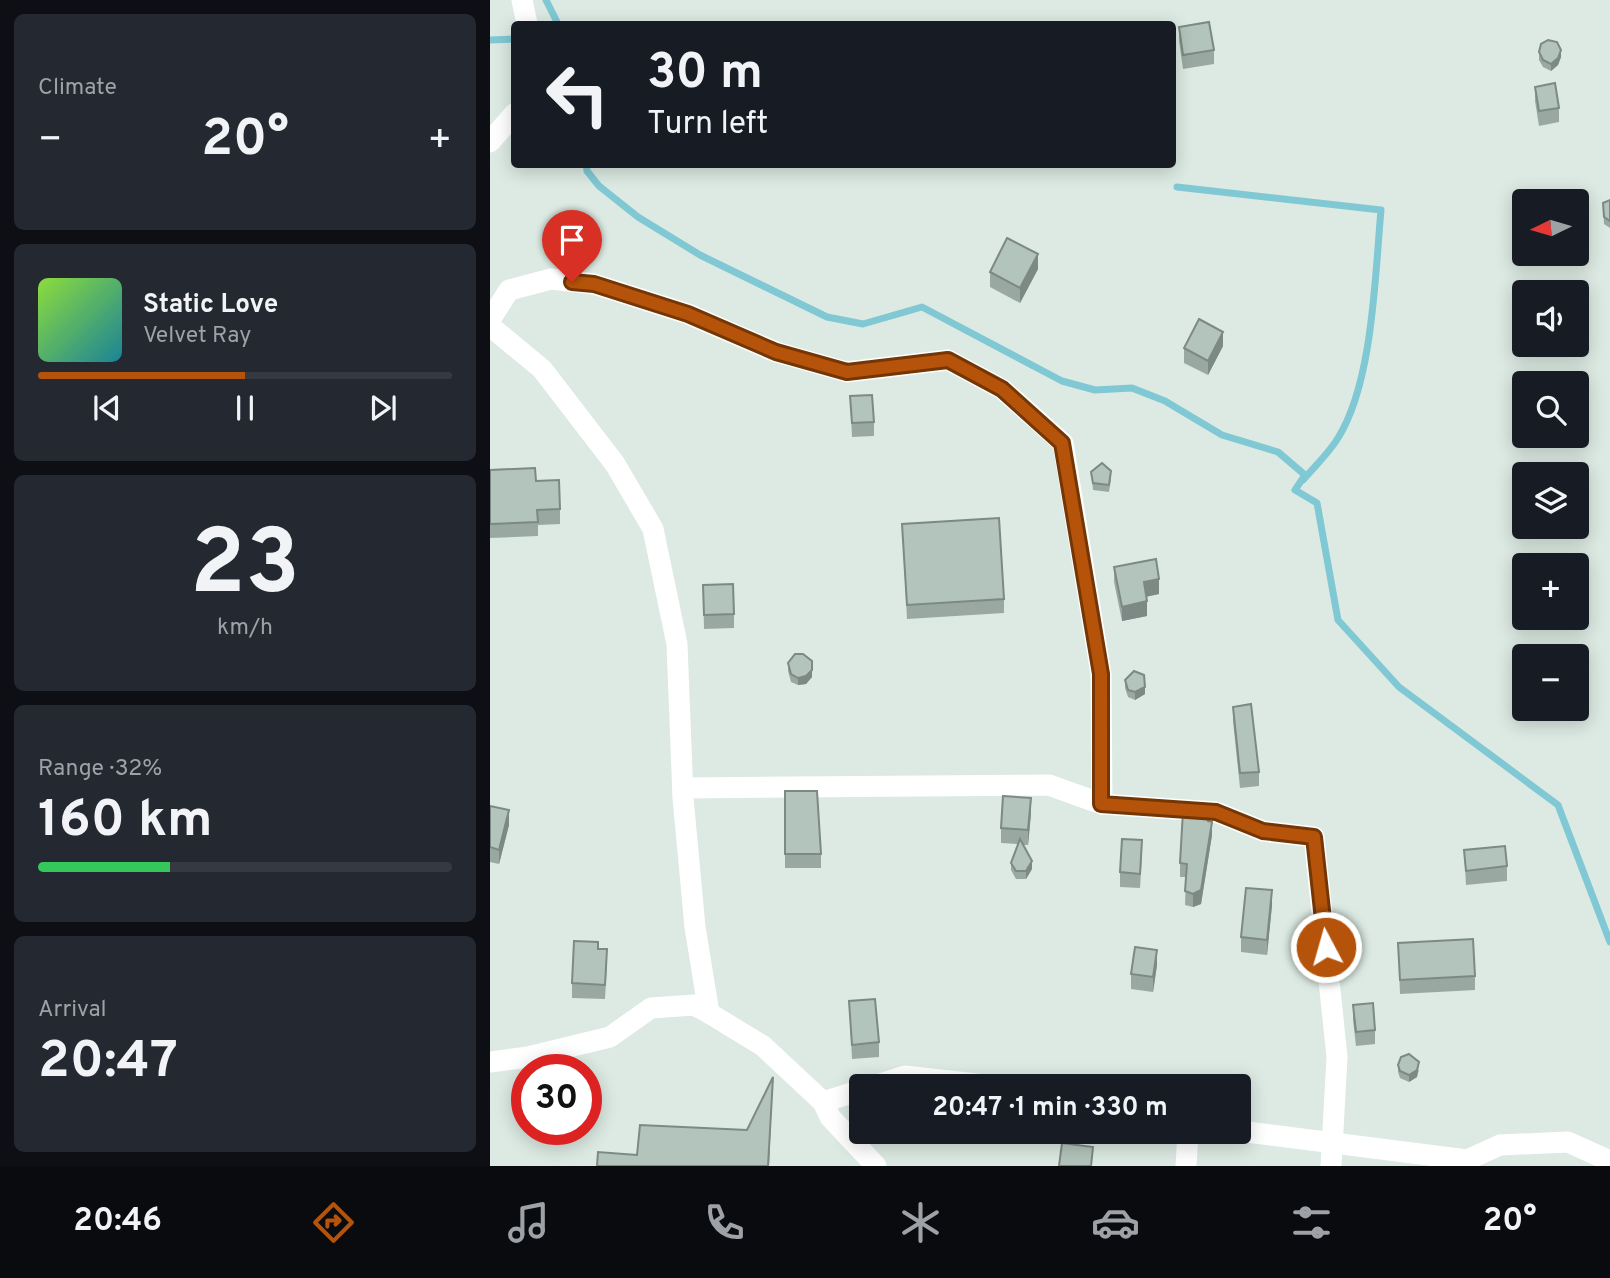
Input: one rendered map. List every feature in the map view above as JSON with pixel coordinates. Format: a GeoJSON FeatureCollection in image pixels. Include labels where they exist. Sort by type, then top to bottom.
{"type":"FeatureCollection","features":[{"type":"Feature","properties":{"kind":"street"},"geometry":{"type":"LineString","coordinates":[[522,0],[526,21]]}},
{"type":"Feature","properties":{"kind":"street"},"geometry":{"type":"LineString","coordinates":[[490,142],[511,118]]}},
{"type":"Feature","properties":{"kind":"street"},"geometry":{"type":"LineString","coordinates":[[490,320],[509,290],[551,279],[594,284],[688,314],[776,352],[847,372],[948,360],[1002,389],[1062,443],[1101,674],[1101,804]]}},
{"type":"Feature","properties":{"kind":"street"},"geometry":{"type":"LineString","coordinates":[[490,326],[542,369],[615,464],[653,529],[677,644],[683,788],[695,928],[709,1013]]}},
{"type":"Feature","properties":{"kind":"street"},"geometry":{"type":"LineString","coordinates":[[683,788],[1049,785],[1101,804],[1216,812],[1263,831],[1314,837],[1337,1057],[1331,1166]]}},
{"type":"Feature","properties":{"kind":"street"},"geometry":{"type":"LineString","coordinates":[[490,1062],[528,1057],[610,1037],[652,1008],[694,1005],[763,1046],[823,1102],[830,1117],[876,1166]]}},
{"type":"Feature","properties":{"kind":"street"},"geometry":{"type":"LineString","coordinates":[[823,1102],[849,1094]]}},
{"type":"Feature","properties":{"kind":"street"},"geometry":{"type":"LineString","coordinates":[[1251,1133],[1466,1163],[1500,1145],[1568,1142],[1610,1161]]}},
{"type":"Feature","properties":{"kind":"street"},"geometry":{"type":"LineString","coordinates":[[1186,1166],[1187,1144]]}},
{"type":"Feature","properties":{"kind":"building"},"geometry":{"type":"Polygon","coordinates":[[[1209,22],[1214,50],[1183,55],[1179,27],[1209,22]]]}},
{"type":"Feature","properties":{"kind":"building"},"geometry":{"type":"Polygon","coordinates":[[[1548,40],[1557,42],[1561,50],[1558,58],[1551,64],[1543,60],[1539,52],[1541,44],[1548,40]]]}},
{"type":"Feature","properties":{"kind":"building"},"geometry":{"type":"Polygon","coordinates":[[[1555,83],[1559,108],[1539,111],[1535,87],[1555,83]]]}},
{"type":"Feature","properties":{"kind":"building"},"geometry":{"type":"Polygon","coordinates":[[[1610,200],[1610,221],[1604,217],[1603,203],[1610,200]]]}},
{"type":"Feature","properties":{"kind":"building"},"geometry":{"type":"Polygon","coordinates":[[[1007,238],[1038,254],[1020,288],[990,272],[1007,238]]]}},
{"type":"Feature","properties":{"kind":"building"},"geometry":{"type":"Polygon","coordinates":[[[1199,319],[1223,332],[1208,361],[1184,348],[1199,319]]]}},
{"type":"Feature","properties":{"kind":"building"},"geometry":{"type":"Polygon","coordinates":[[[872,395],[874,422],[852,423],[850,396],[872,395]]]}},
{"type":"Feature","properties":{"kind":"building"},"geometry":{"type":"Polygon","coordinates":[[[1102,463],[1111,471],[1109,485],[1093,483],[1091,472],[1102,463]]]}},
{"type":"Feature","properties":{"kind":"building"},"geometry":{"type":"Polygon","coordinates":[[[535,468],[536,481],[559,480],[560,509],[537,510],[538,522],[490,524],[490,470],[535,468]]]}},
{"type":"Feature","properties":{"kind":"building"},"geometry":{"type":"Polygon","coordinates":[[[999,518],[1004,599],[907,605],[902,524],[999,518]]]}},
{"type":"Feature","properties":{"kind":"building"},"geometry":{"type":"Polygon","coordinates":[[[1156,559],[1159,579],[1144,582],[1147,601],[1122,607],[1114,567],[1156,559]]]}},
{"type":"Feature","properties":{"kind":"building"},"geometry":{"type":"Polygon","coordinates":[[[733,584],[734,614],[704,615],[703,585],[733,584]]]}},
{"type":"Feature","properties":{"kind":"building"},"geometry":{"type":"Polygon","coordinates":[[[795,654],[803,654],[812,661],[812,670],[806,676],[798,678],[791,674],[788,663],[795,654]]]}},
{"type":"Feature","properties":{"kind":"building"},"geometry":{"type":"Polygon","coordinates":[[[1134,671],[1144,675],[1145,687],[1135,692],[1128,690],[1125,680],[1134,671]]]}},
{"type":"Feature","properties":{"kind":"building"},"geometry":{"type":"Polygon","coordinates":[[[1251,704],[1259,772],[1240,773],[1233,707],[1251,704]]]}},
{"type":"Feature","properties":{"kind":"building"},"geometry":{"type":"Polygon","coordinates":[[[785,791],[817,791],[821,854],[785,854],[785,791]]]}},
{"type":"Feature","properties":{"kind":"building"},"geometry":{"type":"Polygon","coordinates":[[[1003,796],[1031,798],[1028,830],[1001,828],[1003,796]]]}},
{"type":"Feature","properties":{"kind":"building"},"geometry":{"type":"Polygon","coordinates":[[[490,806],[509,810],[499,850],[490,847],[490,806]]]}},
{"type":"Feature","properties":{"kind":"building"},"geometry":{"type":"Polygon","coordinates":[[[1183,811],[1209,813],[1208,821],[1212,822],[1201,890],[1193,894],[1185,891],[1187,864],[1180,863],[1183,811]]]}},
{"type":"Feature","properties":{"kind":"building"},"geometry":{"type":"Polygon","coordinates":[[[1020,839],[1032,861],[1026,871],[1016,871],[1011,863],[1020,839]]]}},
{"type":"Feature","properties":{"kind":"building"},"geometry":{"type":"Polygon","coordinates":[[[1122,839],[1142,840],[1140,874],[1120,872],[1122,839]]]}},
{"type":"Feature","properties":{"kind":"building"},"geometry":{"type":"Polygon","coordinates":[[[1505,846],[1507,866],[1466,871],[1464,850],[1505,846]]]}},
{"type":"Feature","properties":{"kind":"building"},"geometry":{"type":"Polygon","coordinates":[[[1246,888],[1272,890],[1267,940],[1241,937],[1246,888]]]}},
{"type":"Feature","properties":{"kind":"building"},"geometry":{"type":"Polygon","coordinates":[[[1473,939],[1475,976],[1400,980],[1398,943],[1473,939]]]}},
{"type":"Feature","properties":{"kind":"building"},"geometry":{"type":"Polygon","coordinates":[[[574,941],[598,942],[598,949],[607,949],[605,985],[572,983],[574,941]]]}},
{"type":"Feature","properties":{"kind":"building"},"geometry":{"type":"Polygon","coordinates":[[[1135,947],[1157,950],[1153,977],[1131,974],[1135,947]]]}},
{"type":"Feature","properties":{"kind":"building"},"geometry":{"type":"Polygon","coordinates":[[[875,999],[879,1042],[852,1045],[849,1001],[875,999]]]}},
{"type":"Feature","properties":{"kind":"building"},"geometry":{"type":"Polygon","coordinates":[[[1373,1003],[1375,1030],[1356,1032],[1353,1005],[1373,1003]]]}},
{"type":"Feature","properties":{"kind":"building"},"geometry":{"type":"Polygon","coordinates":[[[1409,1054],[1419,1062],[1417,1070],[1409,1075],[1400,1071],[1398,1065],[1401,1057],[1409,1054]]]}},
{"type":"Feature","properties":{"kind":"building"},"geometry":{"type":"Polygon","coordinates":[[[773,1077],[768,1166],[597,1166],[598,1152],[637,1155],[640,1125],[747,1130],[773,1077]]]}},
{"type":"Feature","properties":{"kind":"building"},"geometry":{"type":"Polygon","coordinates":[[[1062,1144],[1093,1147],[1091,1166],[1059,1166],[1062,1144]]]}},
{"type":"Feature","properties":{"kind":"waterway"},"geometry":{"type":"LineString","coordinates":[[546,0],[556,21]]}},
{"type":"Feature","properties":{"kind":"waterway"},"geometry":{"type":"LineString","coordinates":[[490,40],[511,39]]}},
{"type":"Feature","properties":{"kind":"waterway"},"geometry":{"type":"LineString","coordinates":[[587,168],[599,186],[638,217],[700,255],[827,317],[863,324],[922,307],[1062,381],[1095,390],[1132,388],[1165,401],[1222,435],[1278,452],[1305,475],[1295,490],[1317,503],[1338,620],[1399,687],[1558,805],[1610,942]]}},
{"type":"Feature","properties":{"kind":"waterway"},"geometry":{"type":"LineString","coordinates":[[1177,187],[1381,210],[1374,296],[1359,388],[1350,415],[1338,438],[1303,480]]}},
{"type":"Feature","properties":{"kind":"route"},"geometry":{"type":"LineString","coordinates":[[572,282],[594,284],[688,314],[776,352],[847,372],[948,360],[1002,389],[1062,443],[1101,674],[1101,804],[1216,812],[1263,831],[1314,837],[1326,947]]}}]}
